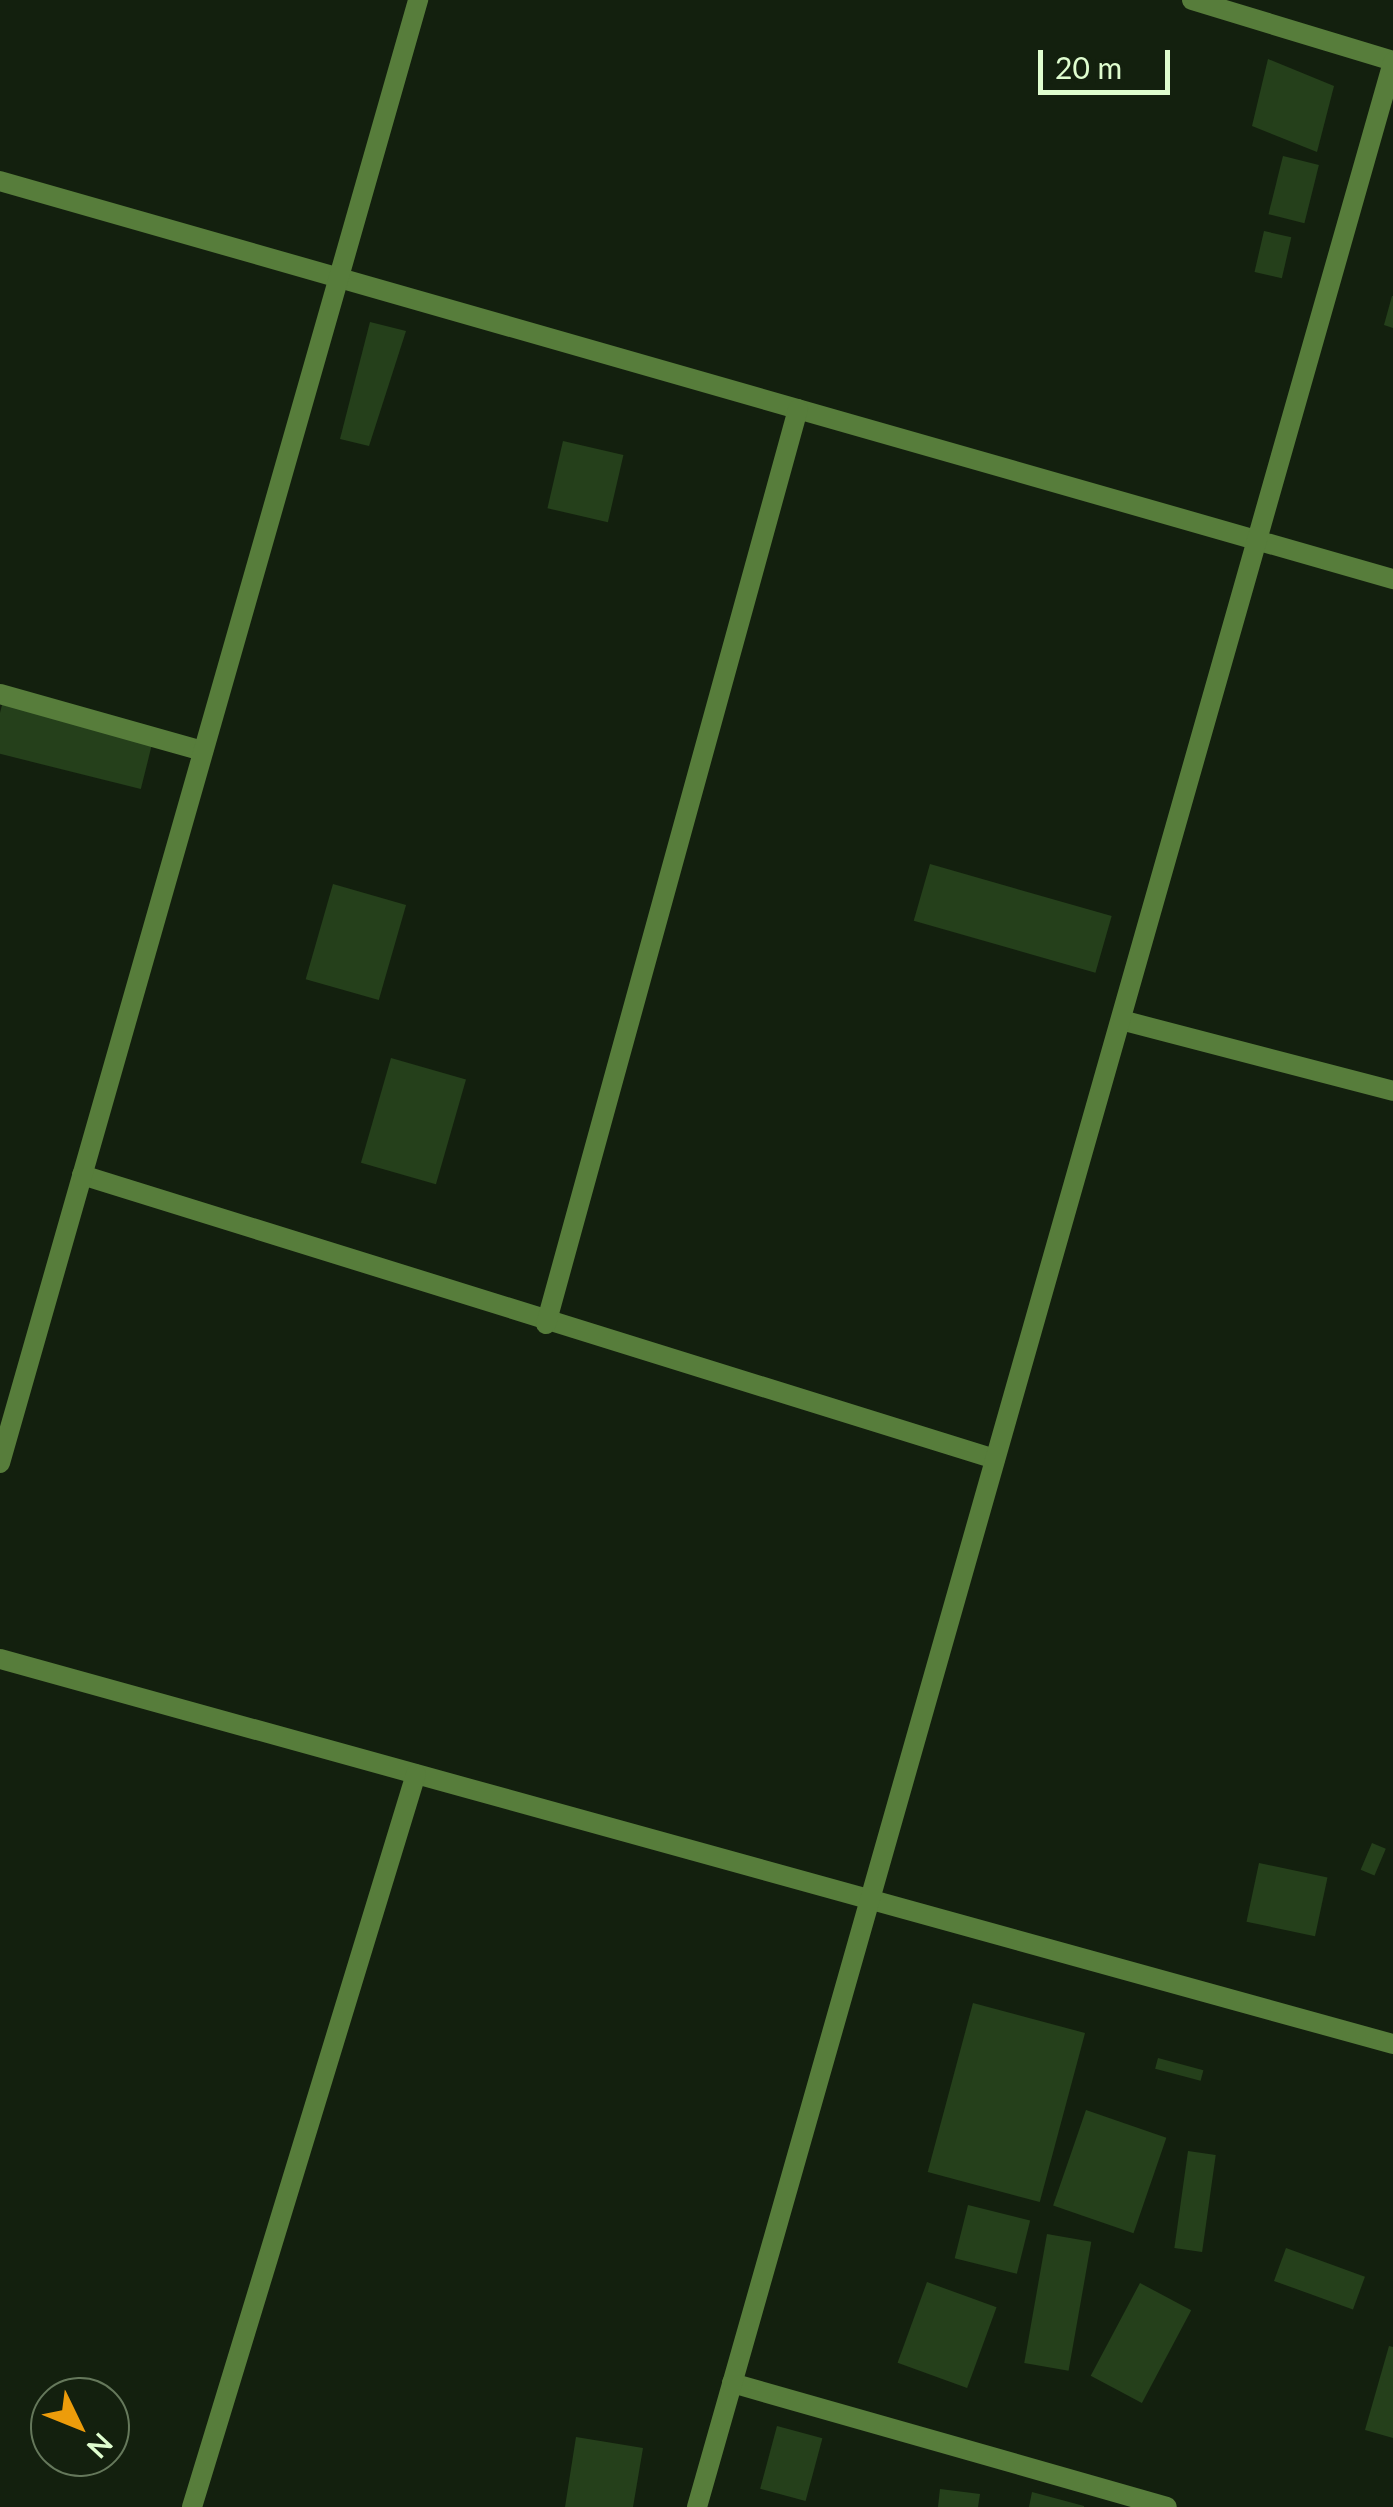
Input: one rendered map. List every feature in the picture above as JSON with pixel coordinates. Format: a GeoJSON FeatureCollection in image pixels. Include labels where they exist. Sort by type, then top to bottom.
{"type":"FeatureCollection","features":[{"type":"Feature","properties":{"kind":"street"},"geometry":{"type":"LineString","coordinates":[[0,1462],[418,0]]}},
{"type":"Feature","properties":{"kind":"street"},"geometry":{"type":"LineString","coordinates":[[697,2507],[1393,61],[1192,0]]}},
{"type":"Feature","properties":{"kind":"street"},"geometry":{"type":"LineString","coordinates":[[0,181],[1393,580]]}},
{"type":"Feature","properties":{"kind":"street"},"geometry":{"type":"LineString","coordinates":[[546,1324],[798,409]]}},
{"type":"Feature","properties":{"kind":"street"},"geometry":{"type":"LineString","coordinates":[[0,694],[204,752]]}},
{"type":"Feature","properties":{"kind":"street"},"geometry":{"type":"LineString","coordinates":[[1120,1020],[1393,1091]]}},
{"type":"Feature","properties":{"kind":"street"},"geometry":{"type":"LineString","coordinates":[[82,1175],[546,1324],[995,1459]]}},
{"type":"Feature","properties":{"kind":"street"},"geometry":{"type":"LineString","coordinates":[[0,1658],[1393,2044]]}},
{"type":"Feature","properties":{"kind":"street"},"geometry":{"type":"LineString","coordinates":[[192,2507],[416,1774]]}},
{"type":"Feature","properties":{"kind":"street"},"geometry":{"type":"LineString","coordinates":[[732,2383],[1166,2507]]}},
{"type":"Feature","properties":{"kind":"building"},"geometry":{"type":"Polygon","coordinates":[[[1268,59],[1334,86],[1317,152],[1252,126],[1268,59]]]}},
{"type":"Feature","properties":{"kind":"building"},"geometry":{"type":"Polygon","coordinates":[[[1283,156],[1319,165],[1304,223],[1268,214],[1283,156]]]}},
{"type":"Feature","properties":{"kind":"building"},"geometry":{"type":"Polygon","coordinates":[[[1264,231],[1291,237],[1282,278],[1255,272],[1264,231]]]}},
{"type":"Feature","properties":{"kind":"building"},"geometry":{"type":"Polygon","coordinates":[[[1393,296],[1393,328],[1384,325],[1393,296]]]}},
{"type":"Feature","properties":{"kind":"building"},"geometry":{"type":"Polygon","coordinates":[[[370,322],[406,331],[369,446],[340,439],[370,322]]]}},
{"type":"Feature","properties":{"kind":"building"},"geometry":{"type":"Polygon","coordinates":[[[563,441],[623,455],[608,522],[547,508],[563,441]]]}},
{"type":"Feature","properties":{"kind":"building"},"geometry":{"type":"Polygon","coordinates":[[[3,701],[153,738],[141,789],[0,754],[3,701]]]}},
{"type":"Feature","properties":{"kind":"building"},"geometry":{"type":"Polygon","coordinates":[[[930,864],[1112,916],[1095,973],[914,921],[930,864]]]}},
{"type":"Feature","properties":{"kind":"building"},"geometry":{"type":"Polygon","coordinates":[[[333,884],[406,905],[379,1000],[306,979],[333,884]]]}},
{"type":"Feature","properties":{"kind":"building"},"geometry":{"type":"Polygon","coordinates":[[[391,1058],[466,1079],[436,1184],[361,1163],[391,1058]]]}},
{"type":"Feature","properties":{"kind":"building"},"geometry":{"type":"Polygon","coordinates":[[[1372,1843],[1386,1849],[1374,1876],[1361,1870],[1372,1843]]]}},
{"type":"Feature","properties":{"kind":"building"},"geometry":{"type":"Polygon","coordinates":[[[1259,1863],[1327,1878],[1315,1936],[1247,1922],[1259,1863]]]}},
{"type":"Feature","properties":{"kind":"building"},"geometry":{"type":"Polygon","coordinates":[[[973,2003],[1085,2033],[1040,2202],[928,2172],[973,2003]]]}},
{"type":"Feature","properties":{"kind":"building"},"geometry":{"type":"Polygon","coordinates":[[[1158,2058],[1203,2070],[1201,2081],[1155,2069],[1158,2058]]]}},
{"type":"Feature","properties":{"kind":"building"},"geometry":{"type":"Polygon","coordinates":[[[1086,2110],[1166,2138],[1133,2233],[1053,2205],[1086,2110]]]}},
{"type":"Feature","properties":{"kind":"building"},"geometry":{"type":"Polygon","coordinates":[[[1188,2151],[1216,2155],[1202,2252],[1174,2248],[1188,2151]]]}},
{"type":"Feature","properties":{"kind":"building"},"geometry":{"type":"Polygon","coordinates":[[[968,2205],[1030,2220],[1017,2274],[955,2258],[968,2205]]]}},
{"type":"Feature","properties":{"kind":"building"},"geometry":{"type":"Polygon","coordinates":[[[1047,2234],[1091,2242],[1069,2371],[1024,2363],[1047,2234]]]}},
{"type":"Feature","properties":{"kind":"building"},"geometry":{"type":"Polygon","coordinates":[[[1286,2248],[1365,2277],[1353,2310],[1274,2281],[1286,2248]]]}},
{"type":"Feature","properties":{"kind":"building"},"geometry":{"type":"Polygon","coordinates":[[[927,2282],[997,2307],[967,2388],[898,2363],[927,2282]]]}},
{"type":"Feature","properties":{"kind":"building"},"geometry":{"type":"Polygon","coordinates":[[[1140,2283],[1191,2310],[1142,2403],[1091,2376],[1140,2283]]]}},
{"type":"Feature","properties":{"kind":"building"},"geometry":{"type":"Polygon","coordinates":[[[1389,2346],[1393,2347],[1393,2438],[1365,2430],[1389,2346]]]}},
{"type":"Feature","properties":{"kind":"building"},"geometry":{"type":"Polygon","coordinates":[[[777,2426],[822,2438],[806,2501],[760,2489],[777,2426]]]}},
{"type":"Feature","properties":{"kind":"building"},"geometry":{"type":"Polygon","coordinates":[[[576,2437],[643,2448],[633,2507],[565,2507],[576,2437]]]}},
{"type":"Feature","properties":{"kind":"building"},"geometry":{"type":"Polygon","coordinates":[[[940,2489],[980,2494],[978,2507],[938,2507],[940,2489]]]}},
{"type":"Feature","properties":{"kind":"building"},"geometry":{"type":"Polygon","coordinates":[[[1032,2492],[1084,2506],[1084,2507],[1029,2507],[1032,2492]]]}}]}
